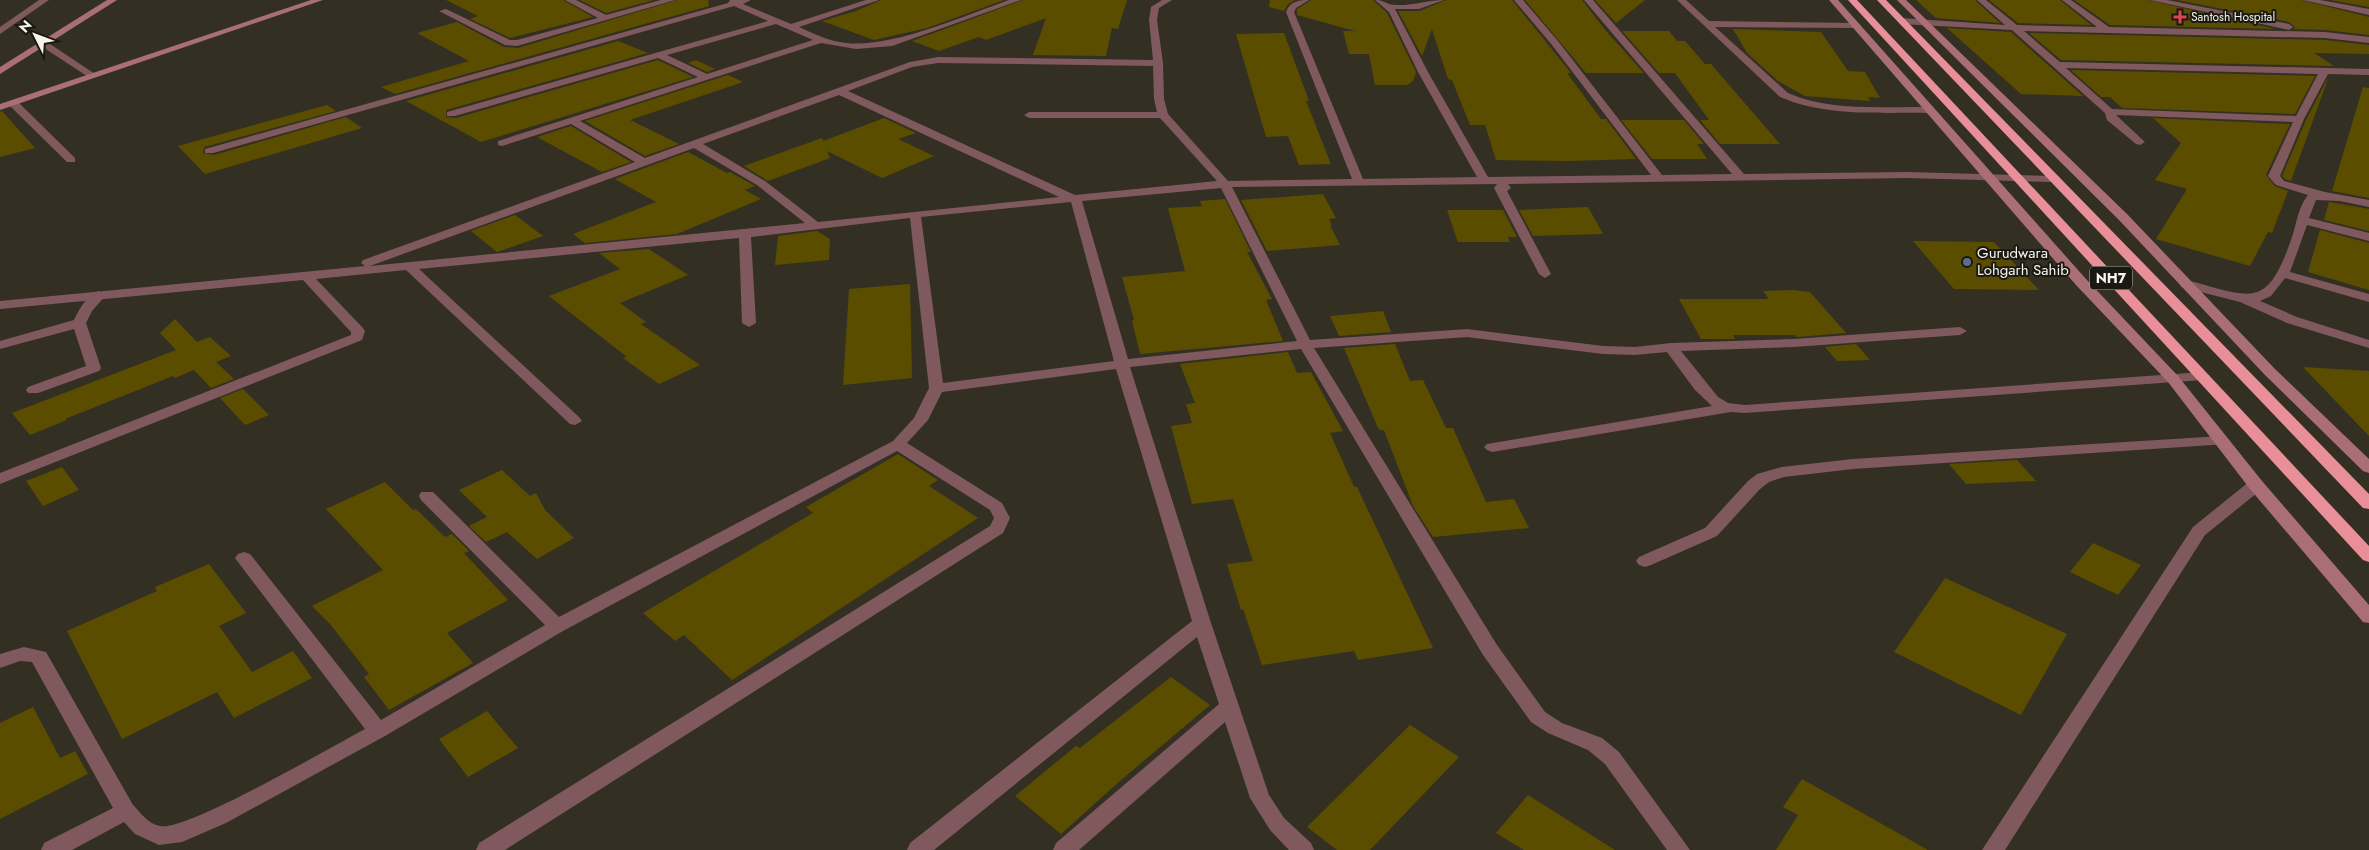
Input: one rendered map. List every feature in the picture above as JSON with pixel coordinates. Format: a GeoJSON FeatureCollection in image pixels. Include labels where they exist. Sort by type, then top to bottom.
{"type":"FeatureCollection","features":[{"type":"Feature","properties":{"kind":"highway","name":"NH7"},"geometry":{"type":"LineString","coordinates":[[1852,0],[2369,556]]}},
{"type":"Feature","properties":{"kind":"highway","name":"NH7"},"geometry":{"type":"LineString","coordinates":[[1881,0],[2369,504]]}},
{"type":"Feature","properties":{"kind":"street"},"geometry":{"type":"LineString","coordinates":[[0,31],[45,0]]}},
{"type":"Feature","properties":{"kind":"street"},"geometry":{"type":"LineString","coordinates":[[0,71],[113,0]]}},
{"type":"Feature","properties":{"kind":"street"},"geometry":{"type":"LineString","coordinates":[[0,107],[319,0]]}},
{"type":"Feature","properties":{"kind":"street"},"geometry":{"type":"LineString","coordinates":[[569,0],[605,18]]}},
{"type":"Feature","properties":{"kind":"street"},"geometry":{"type":"LineString","coordinates":[[443,11],[508,43],[528,40],[671,0]]}},
{"type":"Feature","properties":{"kind":"street"},"geometry":{"type":"LineString","coordinates":[[209,151],[730,2],[747,0]]}},
{"type":"Feature","properties":{"kind":"street"},"geometry":{"type":"LineString","coordinates":[[790,27],[875,0]]}},
{"type":"Feature","properties":{"kind":"street"},"geometry":{"type":"LineString","coordinates":[[730,2],[821,40],[842,46],[874,46],[892,43],[1016,0]]}},
{"type":"Feature","properties":{"kind":"street"},"geometry":{"type":"LineString","coordinates":[[1168,0],[1155,7],[1153,12],[1159,99],[1163,114],[1225,184],[1305,344],[1490,650],[1538,717],[1555,728],[1595,744],[1612,758],[1679,850]]}},
{"type":"Feature","properties":{"kind":"street"},"geometry":{"type":"LineString","coordinates":[[1305,0],[1292,7],[1290,12],[1358,181]]}},
{"type":"Feature","properties":{"kind":"street"},"geometry":{"type":"LineString","coordinates":[[1379,0],[1390,6],[1419,6],[1440,0]]}},
{"type":"Feature","properties":{"kind":"street"},"geometry":{"type":"LineString","coordinates":[[1518,0],[1542,26],[1620,130],[1659,178]]}},
{"type":"Feature","properties":{"kind":"street"},"geometry":{"type":"LineString","coordinates":[[1588,0],[1669,91],[1740,176]]}},
{"type":"Feature","properties":{"kind":"street"},"geometry":{"type":"LineString","coordinates":[[1681,0],[1784,95],[1795,102],[1821,106],[1929,110]]}},
{"type":"Feature","properties":{"kind":"street"},"geometry":{"type":"LineString","coordinates":[[1833,0],[2080,282],[2173,379],[2256,485],[2369,617]]}},
{"type":"Feature","properties":{"kind":"street"},"geometry":{"type":"LineString","coordinates":[[1901,0],[2122,218],[2270,372],[2369,468]]}},
{"type":"Feature","properties":{"kind":"street"},"geometry":{"type":"LineString","coordinates":[[1981,0],[2016,28],[2110,112],[2300,119]]}},
{"type":"Feature","properties":{"kind":"street"},"geometry":{"type":"LineString","coordinates":[[2066,0],[2107,30]]}},
{"type":"Feature","properties":{"kind":"street"},"geometry":{"type":"LineString","coordinates":[[2154,0],[2325,35],[2369,40]]}},
{"type":"Feature","properties":{"kind":"street"},"geometry":{"type":"LineString","coordinates":[[2307,0],[2369,12]]}},
{"type":"Feature","properties":{"kind":"street"},"geometry":{"type":"LineString","coordinates":[[1390,6],[1423,72],[1494,182],[1545,274]]}},
{"type":"Feature","properties":{"kind":"street"},"geometry":{"type":"LineString","coordinates":[[2181,6],[2222,33]]}},
{"type":"Feature","properties":{"kind":"street"},"geometry":{"type":"LineString","coordinates":[[451,114],[776,21]]}},
{"type":"Feature","properties":{"kind":"street"},"geometry":{"type":"LineString","coordinates":[[1901,21],[2016,28],[2325,35]]}},
{"type":"Feature","properties":{"kind":"street"},"geometry":{"type":"LineString","coordinates":[[1707,24],[1856,26]]}},
{"type":"Feature","properties":{"kind":"street"},"geometry":{"type":"LineString","coordinates":[[528,40],[554,53]]}},
{"type":"Feature","properties":{"kind":"street"},"geometry":{"type":"LineString","coordinates":[[502,143],[821,40]]}},
{"type":"Feature","properties":{"kind":"street"},"geometry":{"type":"LineString","coordinates":[[44,44],[94,76]]}},
{"type":"Feature","properties":{"kind":"street"},"geometry":{"type":"LineString","coordinates":[[657,54],[706,77]]}},
{"type":"Feature","properties":{"kind":"street"},"geometry":{"type":"LineString","coordinates":[[346,271],[910,65],[938,60],[1158,63]]}},
{"type":"Feature","properties":{"kind":"street"},"geometry":{"type":"LineString","coordinates":[[2057,65],[2369,72]]}},
{"type":"Feature","properties":{"kind":"street"},"geometry":{"type":"LineString","coordinates":[[2326,70],[2300,119],[2274,176],[2280,183],[2322,195],[2369,204]]}},
{"type":"Feature","properties":{"kind":"street"},"geometry":{"type":"LineString","coordinates":[[839,91],[1076,200],[1122,364],[1202,623],[1260,798],[1277,824],[1303,850]]}},
{"type":"Feature","properties":{"kind":"street"},"geometry":{"type":"LineString","coordinates":[[12,103],[71,160]]}},
{"type":"Feature","properties":{"kind":"street"},"geometry":{"type":"LineString","coordinates":[[2110,112],[2111,118],[2140,142]]}},
{"type":"Feature","properties":{"kind":"street"},"geometry":{"type":"LineString","coordinates":[[1990,113],[2016,114]]}},
{"type":"Feature","properties":{"kind":"street"},"geometry":{"type":"LineString","coordinates":[[1029,115],[1163,114]]}},
{"type":"Feature","properties":{"kind":"street"},"geometry":{"type":"LineString","coordinates":[[571,120],[644,162]]}},
{"type":"Feature","properties":{"kind":"street"},"geometry":{"type":"LineString","coordinates":[[694,144],[761,183],[815,225]]}},
{"type":"Feature","properties":{"kind":"street"},"geometry":{"type":"LineString","coordinates":[[0,305],[745,234],[915,214],[1076,200],[1225,184],[1358,181],[1494,182],[1740,176],[1987,176],[2053,179]]}},
{"type":"Feature","properties":{"kind":"street"},"geometry":{"type":"LineString","coordinates":[[2186,284],[2241,297],[2257,298],[2265,294],[2284,274],[2307,203],[2312,197],[2322,195]]}},
{"type":"Feature","properties":{"kind":"street"},"geometry":{"type":"LineString","coordinates":[[0,661],[30,652],[39,657],[126,811],[142,828],[159,836],[182,833],[219,817],[378,731],[557,626],[898,444],[921,420],[936,388],[915,214]]}},
{"type":"Feature","properties":{"kind":"street"},"geometry":{"type":"LineString","coordinates":[[2303,220],[2369,237]]}},
{"type":"Feature","properties":{"kind":"street"},"geometry":{"type":"LineString","coordinates":[[745,234],[749,323]]}},
{"type":"Feature","properties":{"kind":"street"},"geometry":{"type":"LineString","coordinates":[[408,265],[575,421]]}},
{"type":"Feature","properties":{"kind":"street"},"geometry":{"type":"LineString","coordinates":[[2284,274],[2369,298]]}},
{"type":"Feature","properties":{"kind":"street"},"geometry":{"type":"LineString","coordinates":[[0,479],[357,337],[358,332],[305,275]]}},
{"type":"Feature","properties":{"kind":"street"},"geometry":{"type":"LineString","coordinates":[[33,390],[94,368],[79,323],[86,309],[99,295]]}},
{"type":"Feature","properties":{"kind":"street"},"geometry":{"type":"LineString","coordinates":[[2241,297],[2292,320],[2369,344]]}},
{"type":"Feature","properties":{"kind":"street"},"geometry":{"type":"LineString","coordinates":[[0,345],[79,323]]}},
{"type":"Feature","properties":{"kind":"street"},"geometry":{"type":"LineString","coordinates":[[936,388],[1122,364],[1305,344],[1467,333],[1603,350],[1635,351],[1671,347],[1794,342],[1960,331]]}},
{"type":"Feature","properties":{"kind":"street"},"geometry":{"type":"LineString","coordinates":[[1671,347],[1709,396],[1717,404],[1729,408]]}},
{"type":"Feature","properties":{"kind":"street"},"geometry":{"type":"LineString","coordinates":[[1492,448],[1729,408],[1755,408],[2203,376]]}},
{"type":"Feature","properties":{"kind":"street"},"geometry":{"type":"LineString","coordinates":[[1646,561],[1711,532],[1754,485],[1763,478],[1782,472],[1853,464],[2222,441]]}},
{"type":"Feature","properties":{"kind":"street"},"geometry":{"type":"LineString","coordinates":[[487,850],[997,529],[1002,518],[996,507],[898,444]]}},
{"type":"Feature","properties":{"kind":"street"},"geometry":{"type":"LineString","coordinates":[[1993,850],[2199,531],[2256,485]]}},
{"type":"Feature","properties":{"kind":"street"},"geometry":{"type":"LineString","coordinates":[[427,496],[557,626]]}},
{"type":"Feature","properties":{"kind":"street"},"geometry":{"type":"LineString","coordinates":[[244,558],[378,731]]}},
{"type":"Feature","properties":{"kind":"street"},"geometry":{"type":"LineString","coordinates":[[918,850],[1202,623]]}},
{"type":"Feature","properties":{"kind":"street"},"geometry":{"type":"LineString","coordinates":[[1064,850],[1230,707]]}},
{"type":"Feature","properties":{"kind":"street"},"geometry":{"type":"LineString","coordinates":[[52,850],[126,811]]}},
{"type":"Feature","properties":{"kind":"building"},"geometry":{"type":"Polygon","coordinates":[[[446,0],[563,0],[593,17],[510,38],[470,19],[478,16],[446,0]]]}},
{"type":"Feature","properties":{"kind":"building"},"geometry":{"type":"Polygon","coordinates":[[[580,0],[654,0],[606,13],[580,0]]]}},
{"type":"Feature","properties":{"kind":"building"},"geometry":{"type":"Polygon","coordinates":[[[677,0],[708,0],[709,6],[395,94],[381,87],[469,61],[417,33],[457,22],[504,47],[518,48],[677,0]]]}},
{"type":"Feature","properties":{"kind":"building"},"geometry":{"type":"Polygon","coordinates":[[[881,0],[1004,0],[927,28],[874,40],[822,21],[856,11],[881,0]]]}},
{"type":"Feature","properties":{"kind":"building"},"geometry":{"type":"Polygon","coordinates":[[[1023,0],[1127,0],[1118,29],[1112,28],[1106,56],[1033,55],[1046,18],[986,40],[979,37],[939,51],[912,41],[1023,0]]]}},
{"type":"Feature","properties":{"kind":"building"},"geometry":{"type":"Polygon","coordinates":[[[1270,0],[1295,0],[1288,4],[1284,11],[1269,7],[1270,0]]]}},
{"type":"Feature","properties":{"kind":"building"},"geometry":{"type":"Polygon","coordinates":[[[1311,0],[1373,0],[1387,13],[1416,72],[1413,81],[1407,85],[1375,85],[1369,54],[1349,54],[1343,31],[1355,31],[1297,15],[1297,9],[1311,0]]]}},
{"type":"Feature","properties":{"kind":"building"},"geometry":{"type":"Polygon","coordinates":[[[1446,0],[1512,0],[1571,73],[1567,73],[1601,119],[1606,119],[1636,159],[1569,161],[1496,160],[1485,125],[1470,125],[1452,80],[1448,79],[1432,29],[1422,56],[1398,11],[1420,11],[1446,0]]]}},
{"type":"Feature","properties":{"kind":"building"},"geometry":{"type":"Polygon","coordinates":[[[1525,0],[1582,0],[1606,31],[1644,73],[1586,73],[1525,0]]]}},
{"type":"Feature","properties":{"kind":"building"},"geometry":{"type":"Polygon","coordinates":[[[1595,0],[1645,0],[1616,23],[1595,0]]]}},
{"type":"Feature","properties":{"kind":"building"},"geometry":{"type":"Polygon","coordinates":[[[1916,0],[1975,0],[2000,23],[1936,18],[1916,0]]]}},
{"type":"Feature","properties":{"kind":"building"},"geometry":{"type":"Polygon","coordinates":[[[1989,0],[2060,0],[2091,25],[2018,23],[1989,0]]]}},
{"type":"Feature","properties":{"kind":"building"},"geometry":{"type":"Polygon","coordinates":[[[2074,0],[2148,0],[2275,29],[2110,25],[2074,0]]]}},
{"type":"Feature","properties":{"kind":"building"},"geometry":{"type":"Polygon","coordinates":[[[2177,0],[2301,0],[2369,17],[2369,35],[2325,30],[2293,29],[2295,27],[2289,22],[2177,0]]]}},
{"type":"Feature","properties":{"kind":"building"},"geometry":{"type":"Polygon","coordinates":[[[2330,0],[2369,0],[2369,7],[2330,0]]]}},
{"type":"Feature","properties":{"kind":"building"},"geometry":{"type":"Polygon","coordinates":[[[1947,28],[2011,32],[2083,96],[2021,94],[1947,28]]]}},
{"type":"Feature","properties":{"kind":"building"},"geometry":{"type":"Polygon","coordinates":[[[1733,29],[1821,32],[1848,71],[1865,72],[1880,98],[1868,97],[1870,101],[1805,96],[1778,81],[1747,53],[1733,29]]]}},
{"type":"Feature","properties":{"kind":"building"},"geometry":{"type":"Polygon","coordinates":[[[1622,31],[1669,31],[1677,41],[1685,41],[1705,64],[1711,64],[1780,144],[1720,144],[1700,120],[1709,120],[1675,73],[1659,73],[1622,31]]]}},
{"type":"Feature","properties":{"kind":"building"},"geometry":{"type":"Polygon","coordinates":[[[1284,33],[1309,101],[1306,101],[1331,164],[1299,165],[1288,136],[1266,137],[1236,34],[1284,33]]]}},
{"type":"Feature","properties":{"kind":"building"},"geometry":{"type":"Polygon","coordinates":[[[2029,33],[2325,40],[2369,45],[2369,54],[2314,53],[2334,66],[2061,60],[2029,33]]]}},
{"type":"Feature","properties":{"kind":"building"},"geometry":{"type":"Polygon","coordinates":[[[618,41],[648,53],[446,110],[446,117],[456,118],[658,60],[693,77],[481,142],[406,101],[618,41]]]}},
{"type":"Feature","properties":{"kind":"building"},"geometry":{"type":"Polygon","coordinates":[[[696,60],[715,69],[707,72],[688,63],[696,60]]]}},
{"type":"Feature","properties":{"kind":"building"},"geometry":{"type":"Polygon","coordinates":[[[2071,70],[2315,76],[2295,114],[2122,108],[2110,97],[2101,97],[2071,70]]]}},
{"type":"Feature","properties":{"kind":"building"},"geometry":{"type":"Polygon","coordinates":[[[728,75],[743,82],[630,120],[679,144],[645,156],[585,121],[728,75]]]}},
{"type":"Feature","properties":{"kind":"building"},"geometry":{"type":"Polygon","coordinates":[[[2329,76],[2291,181],[2285,179],[2282,176],[2306,120],[2329,76]]]}},
{"type":"Feature","properties":{"kind":"building"},"geometry":{"type":"Polygon","coordinates":[[[2363,87],[2369,88],[2369,198],[2332,191],[2363,87]]]}},
{"type":"Feature","properties":{"kind":"building"},"geometry":{"type":"Polygon","coordinates":[[[327,105],[336,111],[204,147],[203,153],[214,155],[346,117],[362,128],[205,174],[178,146],[327,105]]]}},
{"type":"Feature","properties":{"kind":"building"},"geometry":{"type":"Polygon","coordinates":[[[2,111],[35,148],[0,157],[0,112],[2,111]]]}},
{"type":"Feature","properties":{"kind":"building"},"geometry":{"type":"Polygon","coordinates":[[[884,118],[916,133],[898,139],[934,156],[882,178],[827,151],[830,158],[768,181],[744,166],[822,138],[823,141],[884,118]]]}},
{"type":"Feature","properties":{"kind":"building"},"geometry":{"type":"Polygon","coordinates":[[[2153,118],[2290,124],[2266,175],[2275,186],[2288,191],[2272,233],[2268,232],[2250,266],[2156,239],[2187,189],[2155,180],[2181,143],[2153,118]]]}},
{"type":"Feature","properties":{"kind":"building"},"geometry":{"type":"Polygon","coordinates":[[[1621,120],[1684,120],[1704,144],[1697,144],[1707,159],[1652,159],[1621,120]]]}},
{"type":"Feature","properties":{"kind":"building"},"geometry":{"type":"Polygon","coordinates":[[[571,126],[631,162],[602,172],[537,137],[571,126]]]}},
{"type":"Feature","properties":{"kind":"building"},"geometry":{"type":"Polygon","coordinates":[[[688,152],[755,186],[745,190],[761,199],[677,234],[585,243],[573,234],[656,202],[615,179],[688,152]]]}},
{"type":"Feature","properties":{"kind":"building"},"geometry":{"type":"Polygon","coordinates":[[[1323,194],[1336,218],[1329,219],[1340,245],[1267,251],[1241,200],[1323,194]]]}},
{"type":"Feature","properties":{"kind":"building"},"geometry":{"type":"Polygon","coordinates":[[[1225,199],[1251,252],[1247,252],[1272,299],[1266,300],[1283,341],[1140,354],[1132,321],[1134,320],[1122,277],[1185,271],[1168,208],[1202,206],[1200,201],[1225,199]]]}},
{"type":"Feature","properties":{"kind":"building"},"geometry":{"type":"Polygon","coordinates":[[[2329,202],[2369,209],[2369,231],[2324,220],[2329,202]]]}},
{"type":"Feature","properties":{"kind":"building"},"geometry":{"type":"Polygon","coordinates":[[[1588,207],[1603,234],[1533,236],[1519,210],[1588,207]]]}},
{"type":"Feature","properties":{"kind":"building"},"geometry":{"type":"Polygon","coordinates":[[[1447,210],[1503,210],[1517,237],[1508,237],[1510,242],[1458,242],[1447,210]]]}},
{"type":"Feature","properties":{"kind":"building"},"geometry":{"type":"Polygon","coordinates":[[[515,215],[543,236],[497,252],[471,231],[515,215]]]}},
{"type":"Feature","properties":{"kind":"building"},"geometry":{"type":"Polygon","coordinates":[[[2320,230],[2369,243],[2369,290],[2308,272],[2320,230]]]}},
{"type":"Feature","properties":{"kind":"building"},"geometry":{"type":"Polygon","coordinates":[[[817,231],[830,239],[829,260],[775,265],[778,236],[817,231]]]}},
{"type":"Feature","properties":{"kind":"building"},"geometry":{"type":"Polygon","coordinates":[[[1913,241],[1994,242],[2039,290],[1954,289],[1913,241]]]}},
{"type":"Feature","properties":{"kind":"building"},"geometry":{"type":"Polygon","coordinates":[[[649,249],[688,275],[620,303],[646,322],[641,324],[700,365],[659,384],[623,358],[627,357],[549,296],[620,269],[599,253],[649,249]]]}},
{"type":"Feature","properties":{"kind":"building"},"geometry":{"type":"Polygon","coordinates":[[[910,284],[912,378],[843,385],[849,289],[910,284]]]}},
{"type":"Feature","properties":{"kind":"building"},"geometry":{"type":"Polygon","coordinates":[[[1793,290],[1810,292],[1846,333],[1797,337],[1795,335],[1733,335],[1735,339],[1701,339],[1679,299],[1769,299],[1763,291],[1793,290]]]}},
{"type":"Feature","properties":{"kind":"building"},"geometry":{"type":"Polygon","coordinates":[[[1383,311],[1391,332],[1339,336],[1330,316],[1383,311]]]}},
{"type":"Feature","properties":{"kind":"building"},"geometry":{"type":"Polygon","coordinates":[[[175,319],[197,342],[210,337],[231,356],[216,362],[234,379],[211,388],[194,370],[175,378],[173,376],[30,435],[12,413],[176,350],[160,333],[175,319]]]}},
{"type":"Feature","properties":{"kind":"building"},"geometry":{"type":"Polygon","coordinates":[[[1395,344],[1410,381],[1423,380],[1446,428],[1453,428],[1486,502],[1514,499],[1529,528],[1433,537],[1413,506],[1384,430],[1378,428],[1344,348],[1395,344]]]}},
{"type":"Feature","properties":{"kind":"building"},"geometry":{"type":"Polygon","coordinates":[[[1856,344],[1870,360],[1837,361],[1825,347],[1856,344]]]}},
{"type":"Feature","properties":{"kind":"building"},"geometry":{"type":"Polygon","coordinates":[[[1288,352],[1297,373],[1311,372],[1343,431],[1330,433],[1354,487],[1357,487],[1433,648],[1358,660],[1354,651],[1262,665],[1243,609],[1241,610],[1227,564],[1253,561],[1233,499],[1192,504],[1171,426],[1192,423],[1186,404],[1195,403],[1180,364],[1288,352]]]}},
{"type":"Feature","properties":{"kind":"building"},"geometry":{"type":"Polygon","coordinates":[[[2303,367],[2369,371],[2369,436],[2303,367]]]}},
{"type":"Feature","properties":{"kind":"building"},"geometry":{"type":"Polygon","coordinates":[[[243,389],[269,415],[245,425],[220,398],[243,389]]]}},
{"type":"Feature","properties":{"kind":"building"},"geometry":{"type":"Polygon","coordinates":[[[898,454],[938,480],[929,486],[978,518],[732,680],[684,635],[675,641],[643,613],[813,513],[806,507],[898,454]]]}},
{"type":"Feature","properties":{"kind":"building"},"geometry":{"type":"Polygon","coordinates":[[[2017,460],[2036,481],[1966,484],[1949,464],[2017,460]]]}},
{"type":"Feature","properties":{"kind":"building"},"geometry":{"type":"Polygon","coordinates":[[[62,467],[79,490],[43,506],[26,481],[62,467]]]}},
{"type":"Feature","properties":{"kind":"building"},"geometry":{"type":"Polygon","coordinates":[[[502,470],[530,496],[536,493],[545,510],[574,538],[537,559],[507,532],[486,542],[469,526],[487,517],[459,490],[502,470]]]}},
{"type":"Feature","properties":{"kind":"building"},"geometry":{"type":"Polygon","coordinates":[[[385,482],[413,510],[416,509],[445,537],[452,534],[469,551],[464,553],[508,600],[447,633],[473,663],[389,710],[364,677],[369,674],[330,624],[312,606],[383,570],[326,509],[385,482]]]}},
{"type":"Feature","properties":{"kind":"building"},"geometry":{"type":"Polygon","coordinates":[[[2093,543],[2141,565],[2118,595],[2070,572],[2093,543]]]}},
{"type":"Feature","properties":{"kind":"building"},"geometry":{"type":"Polygon","coordinates":[[[209,564],[246,613],[219,626],[252,672],[293,651],[312,678],[234,718],[217,692],[122,739],[67,631],[157,591],[155,587],[209,564]]]}},
{"type":"Feature","properties":{"kind":"building"},"geometry":{"type":"Polygon","coordinates":[[[1945,578],[2067,634],[2021,715],[1894,652],[1945,578]]]}},
{"type":"Feature","properties":{"kind":"building"},"geometry":{"type":"Polygon","coordinates":[[[1171,677],[1210,705],[1121,780],[1061,834],[1015,796],[1076,746],[1080,748],[1171,677]]]}},
{"type":"Feature","properties":{"kind":"building"},"geometry":{"type":"Polygon","coordinates":[[[33,707],[60,758],[75,751],[88,774],[0,819],[0,723],[33,707]]]}},
{"type":"Feature","properties":{"kind":"building"},"geometry":{"type":"Polygon","coordinates":[[[487,711],[518,748],[468,777],[439,739],[487,711]]]}},
{"type":"Feature","properties":{"kind":"building"},"geometry":{"type":"Polygon","coordinates":[[[1410,725],[1459,757],[1370,850],[1337,850],[1307,827],[1410,725]]]}},
{"type":"Feature","properties":{"kind":"building"},"geometry":{"type":"Polygon","coordinates":[[[1802,779],[1928,850],[1776,850],[1798,815],[1783,807],[1802,779]]]}},
{"type":"Feature","properties":{"kind":"building"},"geometry":{"type":"Polygon","coordinates":[[[1528,795],[1615,850],[1524,850],[1496,833],[1528,795]]]}},
{"type":"Feature","properties":{"kind":"place","name":"Santosh Hospital"},"geometry":{"type":"Point","coordinates":[2180,17]}},
{"type":"Feature","properties":{"kind":"place","name":"Gurudwara Lohgarh Sahib"},"geometry":{"type":"Point","coordinates":[1967,262]}}]}
